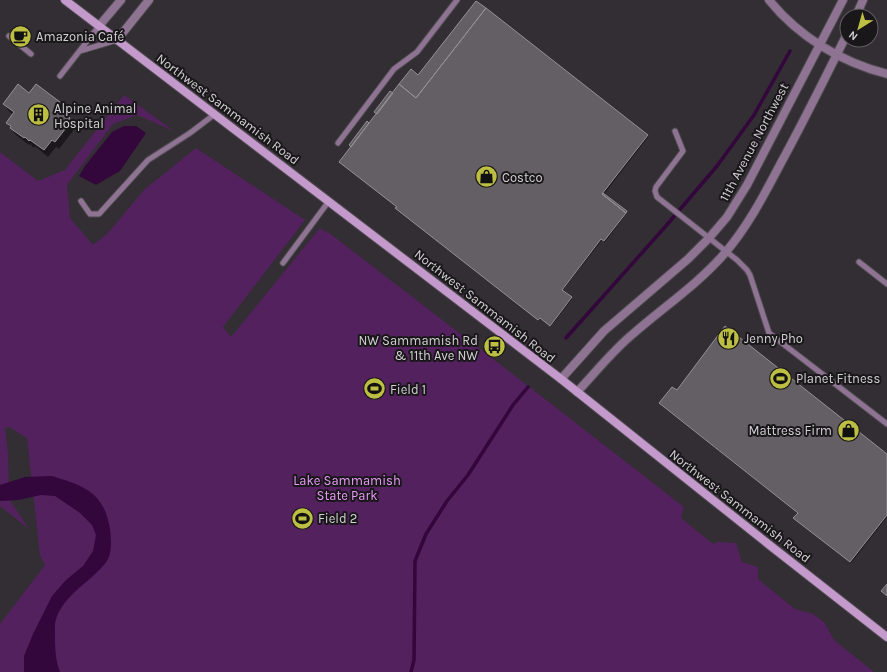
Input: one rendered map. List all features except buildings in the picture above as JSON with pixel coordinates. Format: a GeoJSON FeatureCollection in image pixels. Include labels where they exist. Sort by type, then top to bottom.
{"type":"FeatureCollection","features":[{"type":"Feature","properties":{"kind":"main road","name":"Northwest Sammamish Road"},"geometry":{"type":"LineString","coordinates":[[65,0],[578,392],[766,543],[887,637]]}},
{"type":"Feature","properties":{"kind":"street"},"geometry":{"type":"LineString","coordinates":[[99,26],[121,0]]}},
{"type":"Feature","properties":{"kind":"street"},"geometry":{"type":"LineString","coordinates":[[117,40],[149,0]]}},
{"type":"Feature","properties":{"kind":"street"},"geometry":{"type":"LineString","coordinates":[[769,0],[784,17],[820,45],[865,68],[887,74]]}},
{"type":"Feature","properties":{"kind":"street","name":"11th Avenue Northwest"},"geometry":{"type":"LineString","coordinates":[[561,379],[604,331],[663,281],[709,238],[727,217],[747,185],[843,0]]}},
{"type":"Feature","properties":{"kind":"street"},"geometry":{"type":"LineString","coordinates":[[578,392],[618,347],[633,333],[700,279],[740,235],[757,208],[840,48]]}},
{"type":"Feature","properties":{"kind":"lane"},"geometry":{"type":"LineString","coordinates":[[338,143],[394,69],[417,52],[457,0]]}},
{"type":"Feature","properties":{"kind":"lane"},"geometry":{"type":"LineString","coordinates":[[60,76],[99,26]]}},
{"type":"Feature","properties":{"kind":"lane"},"geometry":{"type":"LineString","coordinates":[[9,36],[31,54]]}},
{"type":"Feature","properties":{"kind":"lane"},"geometry":{"type":"LineString","coordinates":[[79,51],[117,40]]}},
{"type":"Feature","properties":{"kind":"lane"},"geometry":{"type":"LineString","coordinates":[[81,201],[90,214],[99,214],[148,160],[190,133],[215,114]]}},
{"type":"Feature","properties":{"kind":"lane"},"geometry":{"type":"LineString","coordinates":[[675,131],[683,151],[656,187],[655,194],[658,199],[709,238],[747,270],[769,332],[887,424]]}},
{"type":"Feature","properties":{"kind":"lane"},"geometry":{"type":"LineString","coordinates":[[283,263],[329,201]]}},
{"type":"Feature","properties":{"kind":"lane"},"geometry":{"type":"LineString","coordinates":[[859,262],[887,284]]}},
{"type":"Feature","properties":{"kind":"green space","name":"Lake Sammamish State Park"},"geometry":{"type":"Polygon","coordinates":[[[124,95],[174,131],[137,115],[113,124],[67,185],[70,218],[93,245],[108,233],[144,190],[196,148],[305,220],[223,327],[231,337],[320,228],[328,234],[324,229],[684,507],[681,518],[713,544],[717,542],[736,543],[742,562],[758,567],[758,579],[795,609],[813,614],[825,623],[834,640],[874,672],[0,672],[0,624],[45,565],[40,555],[27,438],[9,427],[5,428],[8,453],[9,499],[29,529],[0,506],[0,152],[38,181],[65,170],[124,95]]]}},
{"type":"Feature","properties":{"kind":"shaded area"},"geometry":{"type":"Polygon","coordinates":[[[124,126],[136,126],[146,133],[120,171],[96,185],[79,176],[85,166],[112,132],[124,126]]]}},
{"type":"Feature","properties":{"kind":"shaded area"},"geometry":{"type":"Polygon","coordinates":[[[52,476],[83,487],[91,492],[97,499],[103,507],[110,529],[110,552],[105,564],[69,598],[60,610],[57,617],[55,624],[55,647],[60,672],[24,672],[24,656],[52,596],[66,580],[83,566],[93,551],[96,535],[92,525],[80,513],[55,496],[41,495],[18,500],[0,501],[0,485],[25,477],[52,476]]]}},
{"type":"Feature","properties":{"kind":"waterway"},"geometry":{"type":"LineString","coordinates":[[566,338],[717,166],[754,115],[790,51]]}},
{"type":"Feature","properties":{"kind":"waterway"},"geometry":{"type":"LineString","coordinates":[[411,672],[414,660],[415,561],[426,534],[447,501],[468,475],[513,405],[528,387]]}},
{"type":"Feature","properties":{"kind":"place","name":"Amazonia Café"},"geometry":{"type":"Point","coordinates":[21,36]}},
{"type":"Feature","properties":{"kind":"place","name":"Alpine Animal Hospital"},"geometry":{"type":"Point","coordinates":[39,115]}},
{"type":"Feature","properties":{"kind":"place","name":"Costco"},"geometry":{"type":"Point","coordinates":[487,177]}},
{"type":"Feature","properties":{"kind":"place","name":"Jenny Pho"},"geometry":{"type":"Point","coordinates":[729,338]}},
{"type":"Feature","properties":{"kind":"place","name":"NW Sammamish Rd & 11th Ave NW"},"geometry":{"type":"Point","coordinates":[494,347]}},
{"type":"Feature","properties":{"kind":"place","name":"Planet Fitness"},"geometry":{"type":"Point","coordinates":[781,378]}},
{"type":"Feature","properties":{"kind":"place","name":"Field 1"},"geometry":{"type":"Point","coordinates":[375,389]}},
{"type":"Feature","properties":{"kind":"place","name":"Mattress Firm"},"geometry":{"type":"Point","coordinates":[848,430]}},
{"type":"Feature","properties":{"kind":"place","name":"Field 2"},"geometry":{"type":"Point","coordinates":[303,518]}}]}
